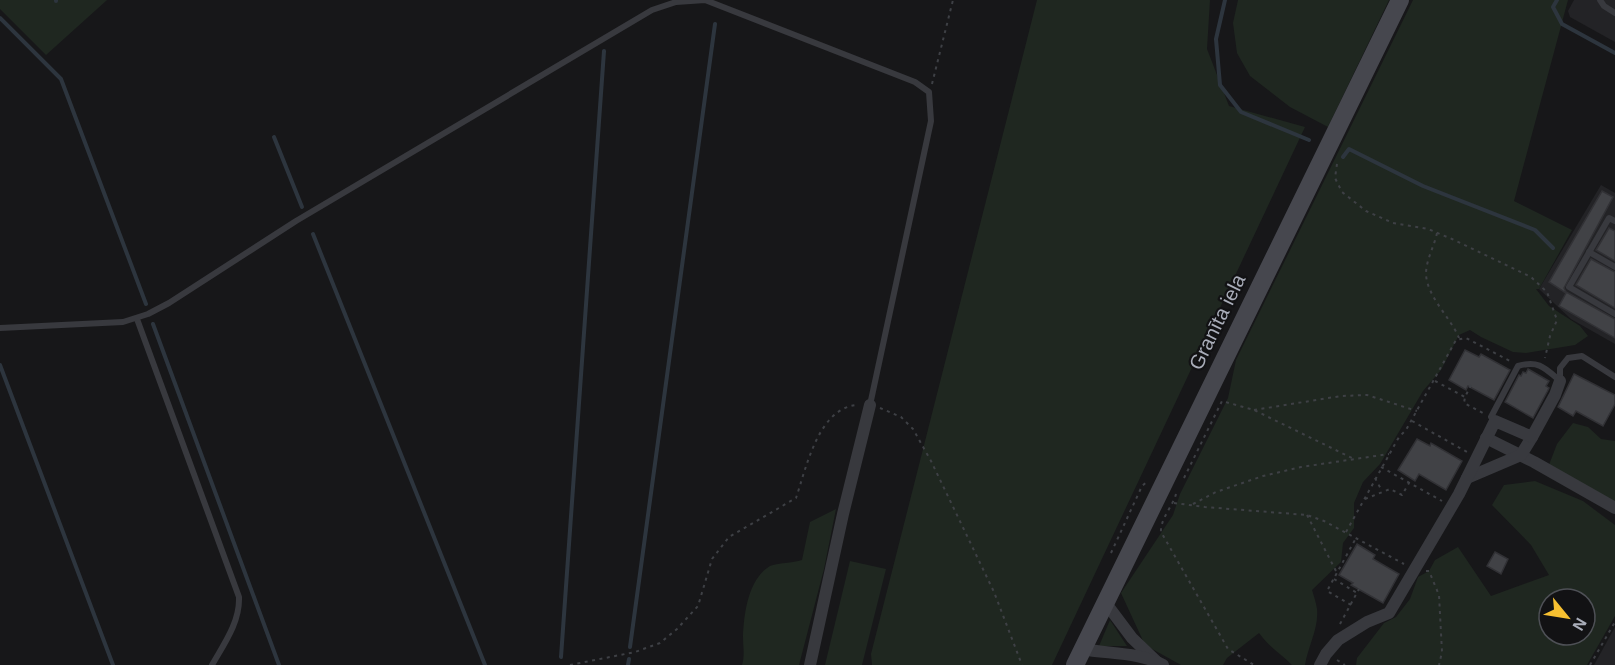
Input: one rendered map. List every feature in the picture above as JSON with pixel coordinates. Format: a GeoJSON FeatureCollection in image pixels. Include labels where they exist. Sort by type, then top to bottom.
{"type":"FeatureCollection","features":[{"type":"Feature","properties":{"kind":"main road","name":"Granīta iela"},"geometry":{"type":"LineString","coordinates":[[1079,657],[1400,0]]}},
{"type":"Feature","properties":{"kind":"street"},"geometry":{"type":"LineString","coordinates":[[1467,477],[1521,455],[1555,395],[1560,381]]}},
{"type":"Feature","properties":{"kind":"street"},"geometry":{"type":"LineString","coordinates":[[810,665],[870,405]]}},
{"type":"Feature","properties":{"kind":"street"},"geometry":{"type":"LineString","coordinates":[[1320,665],[1338,640],[1367,622],[1389,612],[1452,507],[1493,419],[1532,437]]}},
{"type":"Feature","properties":{"kind":"street"},"geometry":{"type":"LineString","coordinates":[[1486,438],[1615,508]]}},
{"type":"Feature","properties":{"kind":"street"},"geometry":{"type":"LineString","coordinates":[[1105,602],[1132,638],[1160,663]]}},
{"type":"Feature","properties":{"kind":"street"},"geometry":{"type":"LineString","coordinates":[[1079,657],[1160,663]]}},
{"type":"Feature","properties":{"kind":"lane"},"geometry":{"type":"LineString","coordinates":[[0,328],[123,322],[164,306],[297,221],[652,10],[688,0],[705,0],[915,82],[929,92],[931,121],[870,405]]}},
{"type":"Feature","properties":{"kind":"lane"},"geometry":{"type":"LineString","coordinates":[[1600,0],[1604,6],[1615,13]]}},
{"type":"Feature","properties":{"kind":"lane"},"geometry":{"type":"LineString","coordinates":[[1615,221],[1609,218],[1569,287],[1615,314]]}},
{"type":"Feature","properties":{"kind":"lane"},"geometry":{"type":"LineString","coordinates":[[1589,252],[1615,267]]}},
{"type":"Feature","properties":{"kind":"lane"},"geometry":{"type":"LineString","coordinates":[[137,318],[239,597],[236,622],[212,665]]}},
{"type":"Feature","properties":{"kind":"lane"},"geometry":{"type":"LineString","coordinates":[[1560,381],[1560,368],[1568,358],[1582,356],[1615,377]]}},
{"type":"Feature","properties":{"kind":"lane"},"geometry":{"type":"LineString","coordinates":[[1493,419],[1518,366],[1530,363],[1544,367],[1560,381]]}},
{"type":"Feature","properties":{"kind":"path"},"geometry":{"type":"LineString","coordinates":[[929,92],[945,39],[953,0]]}},
{"type":"Feature","properties":{"kind":"path"},"geometry":{"type":"LineString","coordinates":[[1337,163],[1335,178],[1342,192],[1366,212],[1393,223],[1437,232],[1531,277],[1546,292],[1557,320],[1550,336],[1544,367]]}},
{"type":"Feature","properties":{"kind":"path"},"geometry":{"type":"LineString","coordinates":[[1437,232],[1428,259],[1426,276],[1437,302],[1459,338]]}},
{"type":"Feature","properties":{"kind":"path"},"geometry":{"type":"LineString","coordinates":[[1459,338],[1466,338],[1518,366]]}},
{"type":"Feature","properties":{"kind":"path"},"geometry":{"type":"LineString","coordinates":[[1346,532],[1389,454],[1412,421],[1459,338]]}},
{"type":"Feature","properties":{"kind":"path"},"geometry":{"type":"LineString","coordinates":[[1435,381],[1465,397]]}},
{"type":"Feature","properties":{"kind":"path"},"geometry":{"type":"LineString","coordinates":[[1471,385],[1464,403],[1493,419]]}},
{"type":"Feature","properties":{"kind":"path"},"geometry":{"type":"LineString","coordinates":[[1254,410],[1341,396],[1367,395],[1418,411]]}},
{"type":"Feature","properties":{"kind":"path"},"geometry":{"type":"LineString","coordinates":[[1181,484],[1222,401],[1254,410],[1352,458]]}},
{"type":"Feature","properties":{"kind":"path"},"geometry":{"type":"LineString","coordinates":[[570,665],[646,649],[660,643],[677,629],[698,606],[712,559],[729,537],[796,498],[816,440],[832,416],[850,406],[870,405],[901,417],[913,429],[931,460],[994,592],[1022,665]]}},
{"type":"Feature","properties":{"kind":"path"},"geometry":{"type":"LineString","coordinates":[[1412,421],[1476,458]]}},
{"type":"Feature","properties":{"kind":"path"},"geometry":{"type":"LineString","coordinates":[[1193,504],[1216,492],[1263,476],[1352,458],[1389,454]]}},
{"type":"Feature","properties":{"kind":"path"},"geometry":{"type":"LineString","coordinates":[[1382,467],[1452,507]]}},
{"type":"Feature","properties":{"kind":"path"},"geometry":{"type":"LineString","coordinates":[[1376,478],[1382,491]]}},
{"type":"Feature","properties":{"kind":"path"},"geometry":{"type":"LineString","coordinates":[[1111,553],[1142,486],[1148,481],[1153,482]]}},
{"type":"Feature","properties":{"kind":"path"},"geometry":{"type":"LineString","coordinates":[[1363,500],[1390,489],[1402,495],[1408,483]]}},
{"type":"Feature","properties":{"kind":"path"},"geometry":{"type":"LineString","coordinates":[[1176,494],[1174,503],[1161,526],[1161,532],[1228,649],[1254,665]]}},
{"type":"Feature","properties":{"kind":"path"},"geometry":{"type":"LineString","coordinates":[[1174,503],[1307,515],[1324,520],[1415,569],[1429,571],[1439,595],[1442,652],[1439,665]]}},
{"type":"Feature","properties":{"kind":"path"},"geometry":{"type":"LineString","coordinates":[[1307,515],[1337,573]]}},
{"type":"Feature","properties":{"kind":"path"},"geometry":{"type":"LineString","coordinates":[[1351,605],[1327,591],[1356,538]]}},
{"type":"Feature","properties":{"kind":"path"},"geometry":{"type":"LineString","coordinates":[[1334,579],[1358,591],[1337,629],[1338,640]]}},
{"type":"Feature","properties":{"kind":"path"},"geometry":{"type":"LineString","coordinates":[[1590,665],[1615,622]]}},
{"type":"Feature","properties":{"kind":"shaded area"},"geometry":{"type":"Polygon","coordinates":[[[0,0],[107,0],[46,55],[0,9],[0,0]]]}},
{"type":"Feature","properties":{"kind":"shaded area"},"geometry":{"type":"Polygon","coordinates":[[[1037,0],[1210,0],[1207,49],[1229,106],[1305,127],[1052,665],[872,665],[871,654],[1037,0]]]}},
{"type":"Feature","properties":{"kind":"shaded area"},"geometry":{"type":"Polygon","coordinates":[[[1238,0],[1389,0],[1328,127],[1290,107],[1250,76],[1237,53],[1233,23],[1238,0]]]}},
{"type":"Feature","properties":{"kind":"shaded area"},"geometry":{"type":"Polygon","coordinates":[[[1413,0],[1568,0],[1514,201],[1572,230],[1539,289],[1536,289],[1549,306],[1580,326],[1588,336],[1575,345],[1526,353],[1513,352],[1470,330],[1459,335],[1441,370],[1423,391],[1380,464],[1363,482],[1354,503],[1354,528],[1343,543],[1341,562],[1312,590],[1317,616],[1305,665],[1292,665],[1259,633],[1227,658],[1223,665],[1181,665],[1145,645],[1121,593],[1173,515],[1180,494],[1228,398],[1236,360],[1413,0]]]}},
{"type":"Feature","properties":{"kind":"shaded area"},"geometry":{"type":"Polygon","coordinates":[[[1574,0],[1615,0],[1615,42],[1570,17],[1568,11],[1574,0]]]}},
{"type":"Feature","properties":{"kind":"shaded area"},"geometry":{"type":"Polygon","coordinates":[[[1601,185],[1615,193],[1615,344],[1571,319],[1539,289],[1601,185]]]}},
{"type":"Feature","properties":{"kind":"shaded area"},"geometry":{"type":"Polygon","coordinates":[[[1573,423],[1588,427],[1601,439],[1615,441],[1615,503],[1547,470],[1557,444],[1573,423]]]}},
{"type":"Feature","properties":{"kind":"shaded area"},"geometry":{"type":"Polygon","coordinates":[[[1535,481],[1583,501],[1615,525],[1615,616],[1587,665],[1356,665],[1357,658],[1384,623],[1396,617],[1410,599],[1418,577],[1429,571],[1435,560],[1458,547],[1491,596],[1549,575],[1531,545],[1492,505],[1504,485],[1535,481]]]}},
{"type":"Feature","properties":{"kind":"shaded area"},"geometry":{"type":"Polygon","coordinates":[[[836,509],[824,569],[799,665],[742,665],[746,608],[757,579],[770,566],[802,560],[810,522],[836,509]]]}},
{"type":"Feature","properties":{"kind":"shaded area"},"geometry":{"type":"Polygon","coordinates":[[[850,561],[886,569],[862,665],[825,665],[850,561]]]}},
{"type":"Feature","properties":{"kind":"shaded area"},"geometry":{"type":"Polygon","coordinates":[[[1110,620],[1127,646],[1099,646],[1110,620]]]}},
{"type":"Feature","properties":{"kind":"shaded area"},"geometry":{"type":"Polygon","coordinates":[[[1615,627],[1615,665],[1594,665],[1615,627]]]}},
{"type":"Feature","properties":{"kind":"building"},"geometry":{"type":"Polygon","coordinates":[[[1602,191],[1613,197],[1564,288],[1566,292],[1615,319],[1615,338],[1559,306],[1566,293],[1549,282],[1602,191]]]}},
{"type":"Feature","properties":{"kind":"building"},"geometry":{"type":"Polygon","coordinates":[[[1609,228],[1615,231],[1615,261],[1596,250],[1609,228]]]}},
{"type":"Feature","properties":{"kind":"building"},"geometry":{"type":"Polygon","coordinates":[[[1591,259],[1615,272],[1615,308],[1576,285],[1591,259]]]}},
{"type":"Feature","properties":{"kind":"building"},"geometry":{"type":"Polygon","coordinates":[[[1465,350],[1479,357],[1481,354],[1510,370],[1494,400],[1468,386],[1466,390],[1449,380],[1465,350]]]}},
{"type":"Feature","properties":{"kind":"building"},"geometry":{"type":"Polygon","coordinates":[[[1528,369],[1549,381],[1546,386],[1549,388],[1533,418],[1505,402],[1519,375],[1526,373],[1528,369]]]}},
{"type":"Feature","properties":{"kind":"building"},"geometry":{"type":"Polygon","coordinates":[[[1574,374],[1615,395],[1615,404],[1603,426],[1576,411],[1573,416],[1558,407],[1574,374]]]}},
{"type":"Feature","properties":{"kind":"building"},"geometry":{"type":"Polygon","coordinates":[[[1417,439],[1430,446],[1431,443],[1462,461],[1446,490],[1419,474],[1415,481],[1398,470],[1417,439]]]}},
{"type":"Feature","properties":{"kind":"building"},"geometry":{"type":"Polygon","coordinates":[[[1357,544],[1375,555],[1373,559],[1399,574],[1383,603],[1351,585],[1353,583],[1339,575],[1357,544]]]}},
{"type":"Feature","properties":{"kind":"building"},"geometry":{"type":"Polygon","coordinates":[[[1495,552],[1508,559],[1501,574],[1487,566],[1495,552]]]}},
{"type":"Feature","properties":{"kind":"waterway"},"geometry":{"type":"LineString","coordinates":[[1225,0],[1216,39],[1220,85],[1241,112],[1309,140]]}},
{"type":"Feature","properties":{"kind":"waterway"},"geometry":{"type":"LineString","coordinates":[[1557,0],[1553,7],[1562,24],[1615,53]]}},
{"type":"Feature","properties":{"kind":"waterway"},"geometry":{"type":"LineString","coordinates":[[0,18],[61,79],[146,304]]}},
{"type":"Feature","properties":{"kind":"waterway"},"geometry":{"type":"LineString","coordinates":[[630,647],[715,24]]}},
{"type":"Feature","properties":{"kind":"waterway"},"geometry":{"type":"LineString","coordinates":[[561,657],[604,51]]}},
{"type":"Feature","properties":{"kind":"waterway"},"geometry":{"type":"LineString","coordinates":[[274,137],[302,207]]}},
{"type":"Feature","properties":{"kind":"waterway"},"geometry":{"type":"LineString","coordinates":[[1343,157],[1349,149],[1423,186],[1535,230],[1553,248]]}},
{"type":"Feature","properties":{"kind":"waterway"},"geometry":{"type":"LineString","coordinates":[[313,234],[485,665]]}},
{"type":"Feature","properties":{"kind":"waterway"},"geometry":{"type":"LineString","coordinates":[[153,324],[279,665]]}},
{"type":"Feature","properties":{"kind":"waterway"},"geometry":{"type":"LineString","coordinates":[[0,365],[113,665]]}},
{"type":"Feature","properties":{"kind":"waterway"},"geometry":{"type":"LineString","coordinates":[[628,665],[629,659]]}}]}
